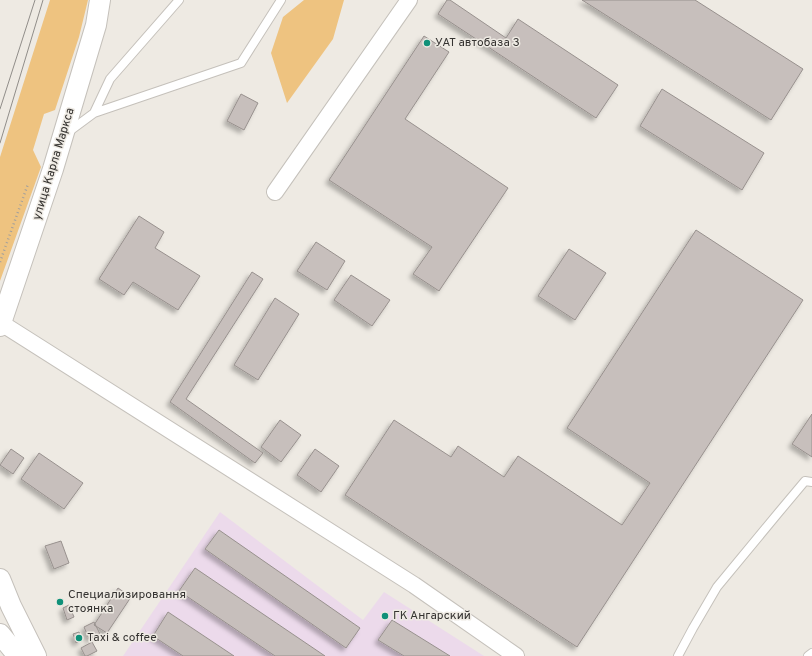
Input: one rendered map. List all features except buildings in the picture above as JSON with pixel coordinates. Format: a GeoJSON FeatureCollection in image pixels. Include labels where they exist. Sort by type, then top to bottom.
{"type":"FeatureCollection","features":[{"type":"Feature","properties":{"kind":"street","name":"улица Карла Маркса"},"geometry":{"type":"LineString","coordinates":[[0,324],[63,136],[96,25],[100,0]]}},
{"type":"Feature","properties":{"kind":"street"},"geometry":{"type":"LineString","coordinates":[[275,192],[402,3]]}},
{"type":"Feature","properties":{"kind":"street"},"geometry":{"type":"LineString","coordinates":[[0,324],[414,585],[516,656]]}},
{"type":"Feature","properties":{"kind":"street"},"geometry":{"type":"LineString","coordinates":[[0,579],[11,606],[36,656]]}},
{"type":"Feature","properties":{"kind":"street"},"geometry":{"type":"LineString","coordinates":[[0,634],[18,656]]}},
{"type":"Feature","properties":{"kind":"street"},"geometry":{"type":"LineString","coordinates":[[0,646],[11,656]]}},
{"type":"Feature","properties":{"kind":"lane"},"geometry":{"type":"LineString","coordinates":[[94,113],[110,79],[179,0]]}},
{"type":"Feature","properties":{"kind":"lane"},"geometry":{"type":"LineString","coordinates":[[63,136],[94,113],[241,64],[281,0]]}},
{"type":"Feature","properties":{"kind":"lane"},"geometry":{"type":"LineString","coordinates":[[678,656],[717,587],[806,481],[812,482]]}},
{"type":"Feature","properties":{"kind":"lane"},"geometry":{"type":"LineString","coordinates":[[808,656],[812,653]]}},
{"type":"Feature","properties":{"kind":"path"},"geometry":{"type":"LineString","coordinates":[[0,262],[30,181]]}},
{"type":"Feature","properties":{"kind":"shaded area"},"geometry":{"type":"Polygon","coordinates":[[[50,0],[88,0],[79,37],[55,110],[44,114],[33,150],[41,167],[0,281],[0,157],[50,0]]]}},
{"type":"Feature","properties":{"kind":"shaded area"},"geometry":{"type":"Polygon","coordinates":[[[304,0],[344,0],[333,39],[287,103],[271,53],[283,17],[304,0]]]}},
{"type":"Feature","properties":{"kind":"shaded area"},"geometry":{"type":"Polygon","coordinates":[[[220,512],[363,620],[384,592],[484,656],[123,656],[220,512]]]}},
{"type":"Feature","properties":{"kind":"tram line"},"geometry":{"type":"LineString","coordinates":[[0,109],[35,0]]}},
{"type":"Feature","properties":{"kind":"tram line"},"geometry":{"type":"LineString","coordinates":[[0,143],[43,0]]}},
{"type":"Feature","properties":{"kind":"place","name":"УАТ автобаза 3"},"geometry":{"type":"Point","coordinates":[427,43]}},
{"type":"Feature","properties":{"kind":"place","name":"Специализировання стоянка"},"geometry":{"type":"Point","coordinates":[60,602]}},
{"type":"Feature","properties":{"kind":"place","name":"ГК Ангарский"},"geometry":{"type":"Point","coordinates":[385,616]}},
{"type":"Feature","properties":{"kind":"place","name":"Taxi & coffee"},"geometry":{"type":"Point","coordinates":[79,638]}}]}
